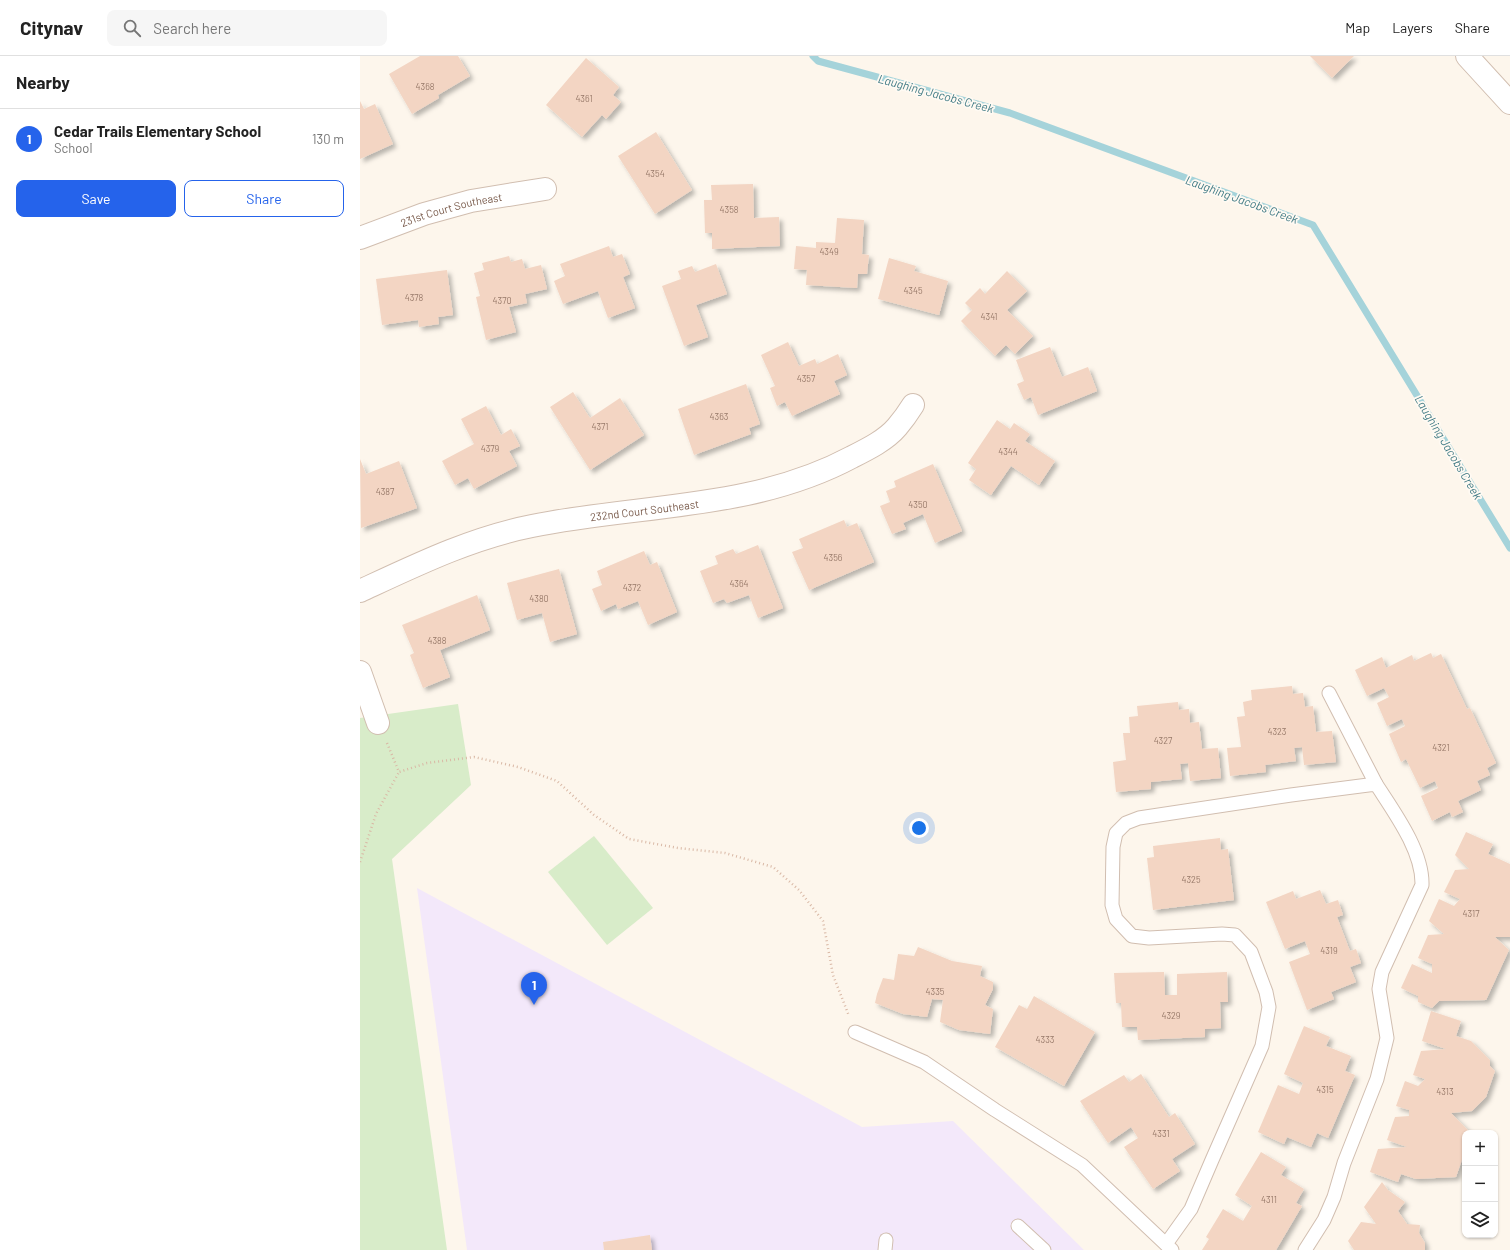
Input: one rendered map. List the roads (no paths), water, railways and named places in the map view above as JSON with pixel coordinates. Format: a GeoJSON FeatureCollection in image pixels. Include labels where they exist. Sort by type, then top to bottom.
{"type":"FeatureCollection","features":[{"type":"Feature","properties":{"kind":"street"},"geometry":{"type":"LineString","coordinates":[[1467,56],[1510,103]]}},
{"type":"Feature","properties":{"kind":"street","name":"231st Court Southeast"},"geometry":{"type":"LineString","coordinates":[[360,238],[424,214],[471,201],[545,189]]}},
{"type":"Feature","properties":{"kind":"street","name":"232nd Court Southeast"},"geometry":{"type":"LineString","coordinates":[[360,591],[438,555],[491,535],[577,518],[665,508],[749,495],[789,485],[829,469],[873,446],[896,428],[914,405]]}},
{"type":"Feature","properties":{"kind":"street"},"geometry":{"type":"LineString","coordinates":[[360,672],[378,723]]}},
{"type":"Feature","properties":{"kind":"lane"},"geometry":{"type":"LineString","coordinates":[[1305,1250],[1324,1220],[1334,1197],[1344,1163],[1377,1078],[1387,1038],[1379,989],[1382,972],[1422,885],[1422,871],[1418,857],[1393,811],[1376,784],[1328,694]]}},
{"type":"Feature","properties":{"kind":"lane"},"geometry":{"type":"LineString","coordinates":[[855,1032],[924,1062],[995,1110],[1082,1165],[1169,1247],[1191,1209],[1262,1046],[1269,1006],[1266,992],[1251,952],[1235,935],[1222,934],[1149,938],[1132,936],[1124,928],[1116,919],[1112,905],[1112,847],[1116,834],[1126,823],[1139,818],[1376,784]]}},
{"type":"Feature","properties":{"kind":"lane"},"geometry":{"type":"LineString","coordinates":[[1018,1226],[1044,1250]]}},
{"type":"Feature","properties":{"kind":"waterway","name":"Laughing Jacobs Creek"},"geometry":{"type":"LineString","coordinates":[[813,56],[818,61],[1010,113],[1313,225],[1510,548]]}},
{"type":"Feature","properties":{"kind":"place","name":"Cedar Trails Elementary School"},"geometry":{"type":"Point","coordinates":[534,1005]}}]}
